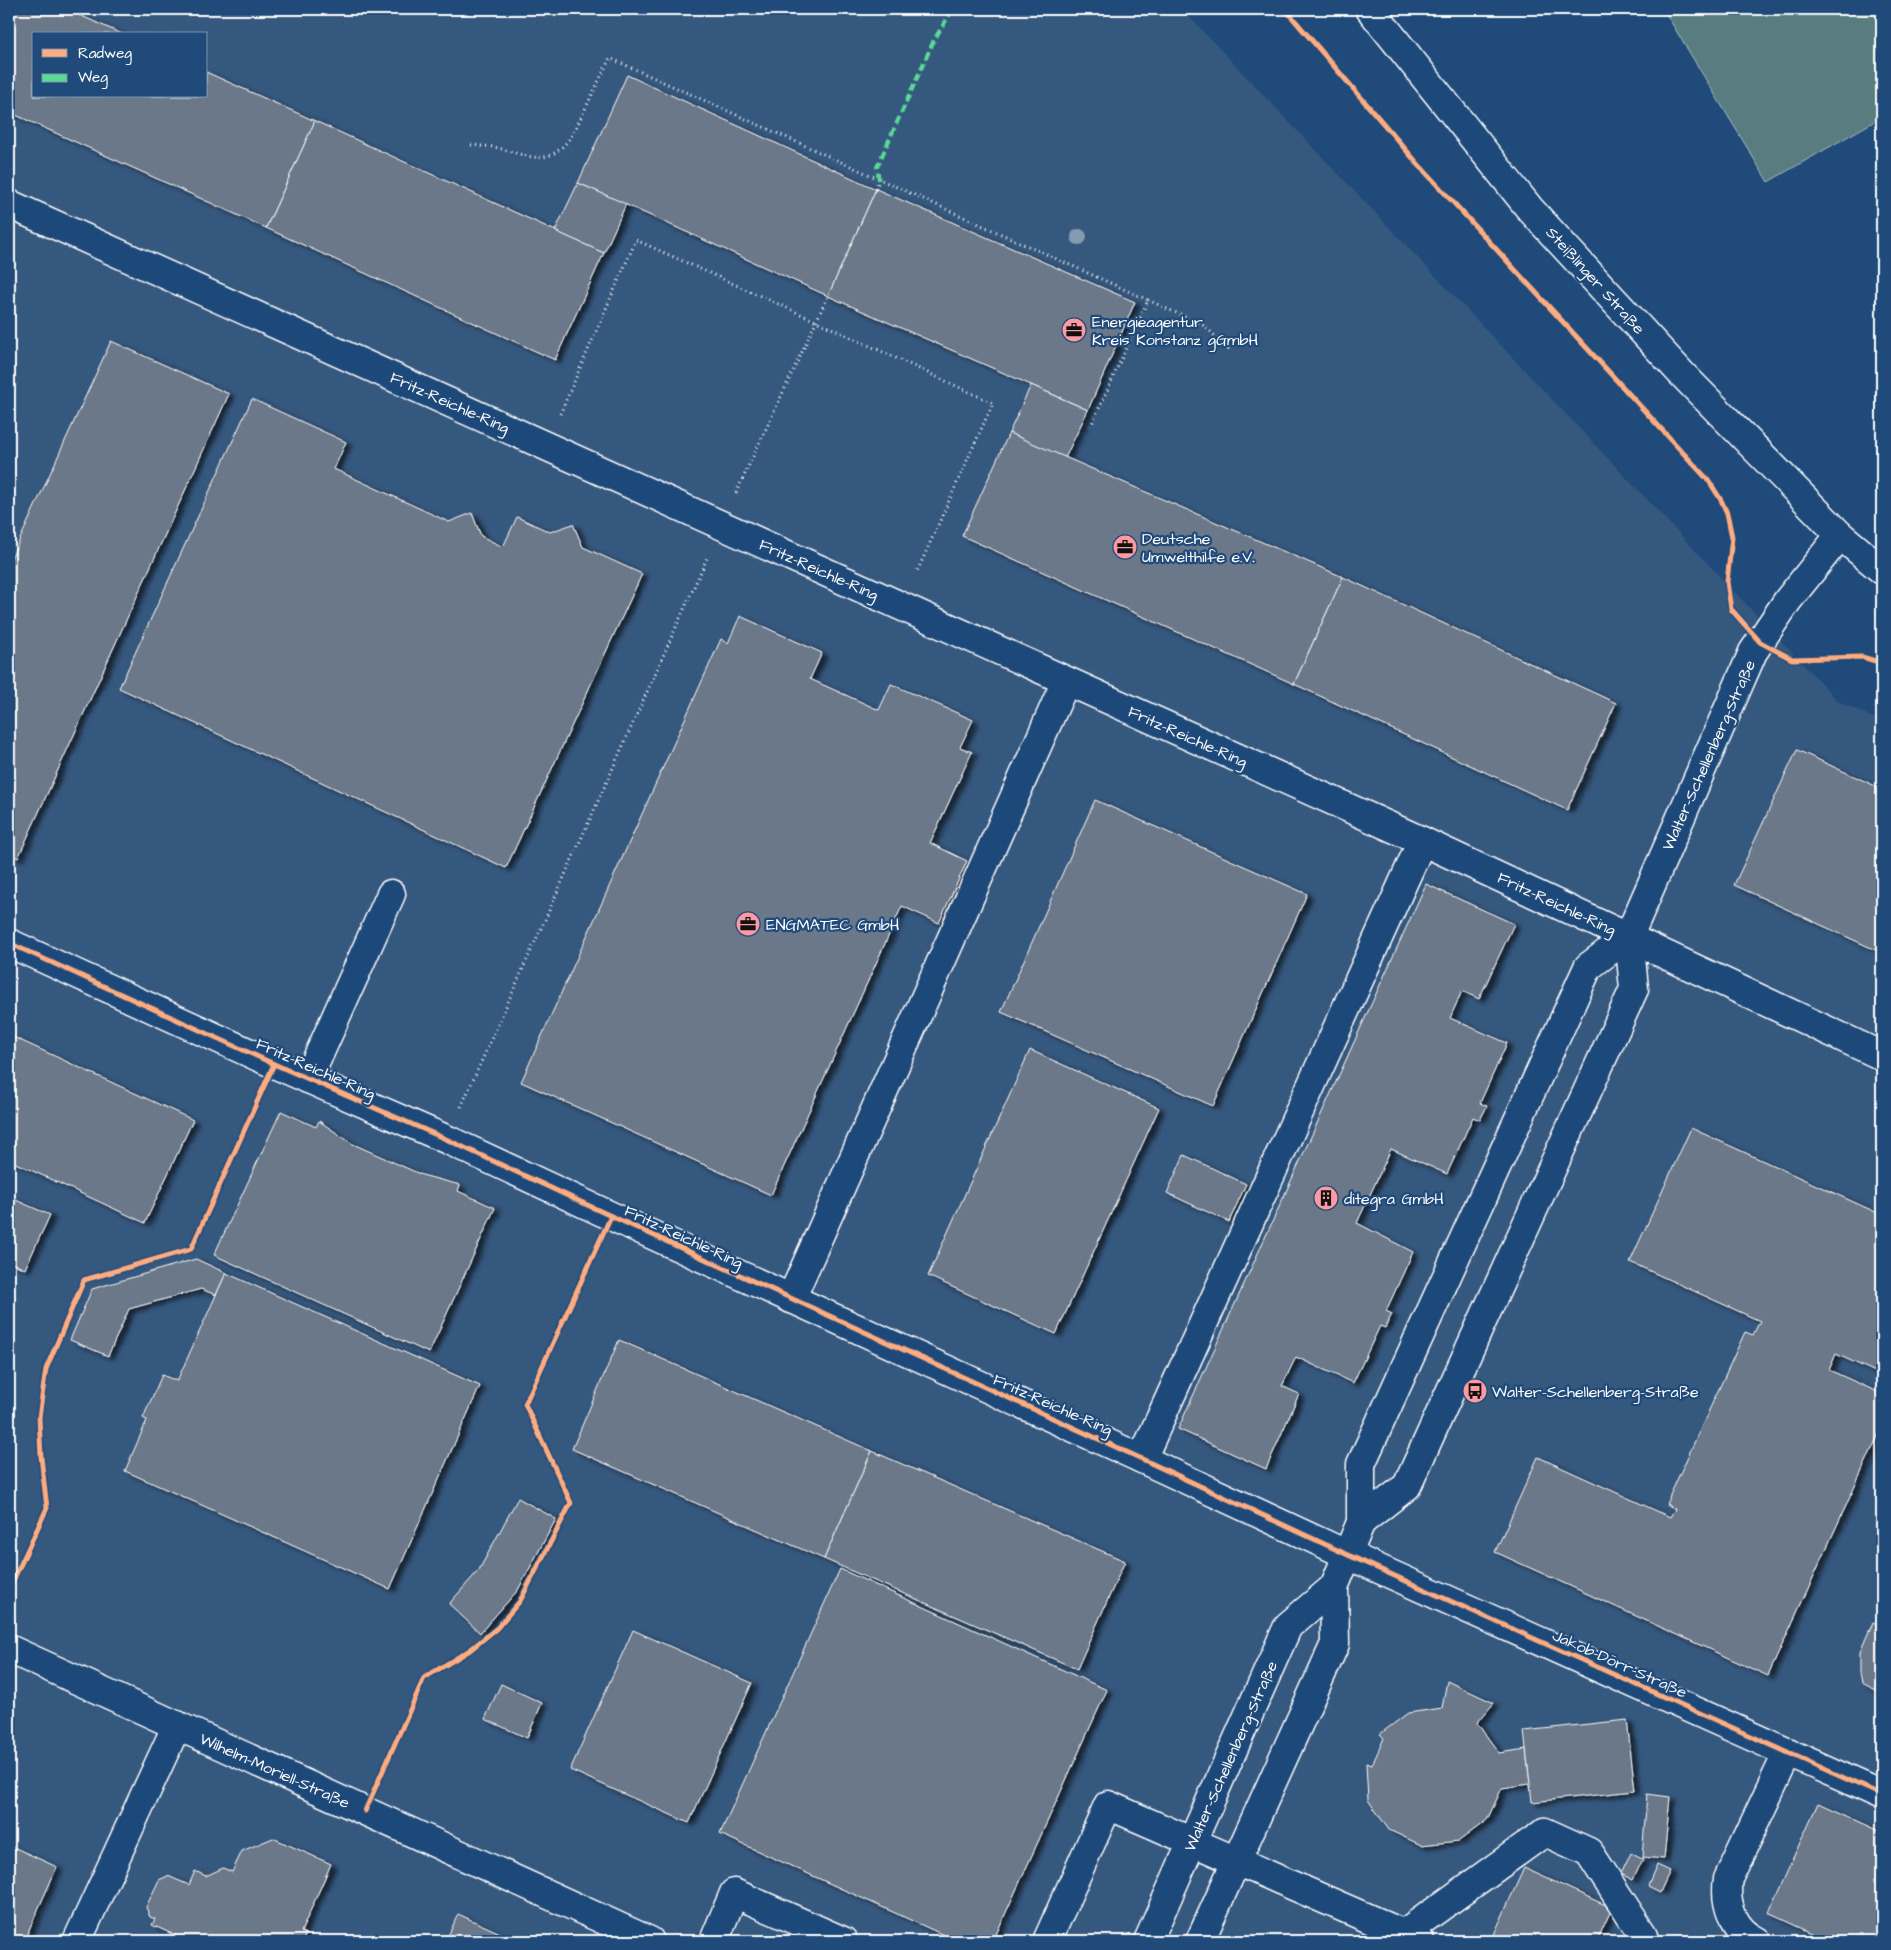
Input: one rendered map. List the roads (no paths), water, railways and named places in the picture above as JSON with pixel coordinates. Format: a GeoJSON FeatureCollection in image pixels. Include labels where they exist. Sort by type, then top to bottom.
{"type":"FeatureCollection","features":[{"type":"Feature","properties":{"kind":"street","name":"Steißlinger Straße"},"geometry":{"type":"LineString","coordinates":[[1370,9],[1530,209],[1681,374],[1840,535],[1882,570]]}},
{"type":"Feature","properties":{"kind":"street","name":"Fritz-Reichle-Ring"},"geometry":{"type":"LineString","coordinates":[[9,204],[1422,841],[1628,936]]}},
{"type":"Feature","properties":{"kind":"street","name":"Walter-Schellenberg-Straße"},"geometry":{"type":"LineString","coordinates":[[1200,1941],[1335,1644],[1334,1587],[1361,1522],[1361,1464],[1588,967],[1628,936],[1753,652],[1788,600],[1840,535]]}},
{"type":"Feature","properties":{"kind":"street"},"geometry":{"type":"LineString","coordinates":[[791,1299],[1066,681]]}},
{"type":"Feature","properties":{"kind":"street"},"geometry":{"type":"LineString","coordinates":[[1142,1459],[1422,841]]}},
{"type":"Feature","properties":{"kind":"street"},"geometry":{"type":"LineString","coordinates":[[308,1079],[391,894]]}},
{"type":"Feature","properties":{"kind":"street"},"geometry":{"type":"LineString","coordinates":[[1628,936],[1882,1056]]}},
{"type":"Feature","properties":{"kind":"street"},"geometry":{"type":"LineString","coordinates":[[1361,1522],[1407,1486],[1634,989],[1628,936]]}},
{"type":"Feature","properties":{"kind":"street","name":"Fritz-Reichle-Ring"},"geometry":{"type":"LineString","coordinates":[[9,943],[308,1079],[448,1140],[1348,1555]]}},
{"type":"Feature","properties":{"kind":"street","name":"Jakob-Dörr-Straße"},"geometry":{"type":"LineString","coordinates":[[1348,1555],[1882,1795]]}},
{"type":"Feature","properties":{"kind":"street","name":"Walter-Schellenberg-Straße"},"geometry":{"type":"LineString","coordinates":[[1148,1941],[1288,1626],[1334,1587]]}},
{"type":"Feature","properties":{"kind":"street","name":"Wilhelm-Moriell-Straße"},"geometry":{"type":"LineString","coordinates":[[9,1649],[650,1941]]}},
{"type":"Feature","properties":{"kind":"street"},"geometry":{"type":"LineString","coordinates":[[77,1941],[177,1725]]}},
{"type":"Feature","properties":{"kind":"street"},"geometry":{"type":"LineString","coordinates":[[1758,1941],[1746,1936],[1731,1914],[1726,1894],[1728,1879],[1788,1752]]}},
{"type":"Feature","properties":{"kind":"street"},"geometry":{"type":"LineString","coordinates":[[1047,1941],[1108,1805],[1412,1938],[1545,1832],[1589,1852],[1643,1935],[1640,1941]]}},
{"type":"Feature","properties":{"kind":"street"},"geometry":{"type":"LineString","coordinates":[[714,1941],[734,1893],[843,1941]]}},
{"type":"Feature","properties":{"kind":"place","name":"Energieagentur Kreis Konstanz gGmbH"},"geometry":{"type":"Point","coordinates":[1074,330]}},
{"type":"Feature","properties":{"kind":"place","name":"Deutsche Umwelthilfe e.V."},"geometry":{"type":"Point","coordinates":[1125,547]}},
{"type":"Feature","properties":{"kind":"place","name":"ENGMATEC GmbH"},"geometry":{"type":"Point","coordinates":[748,924]}},
{"type":"Feature","properties":{"kind":"place","name":"ditegra GmbH"},"geometry":{"type":"Point","coordinates":[1326,1198]}},
{"type":"Feature","properties":{"kind":"place","name":"Walter-Schellenberg-Straße"},"geometry":{"type":"Point","coordinates":[1475,1391]}}]}
